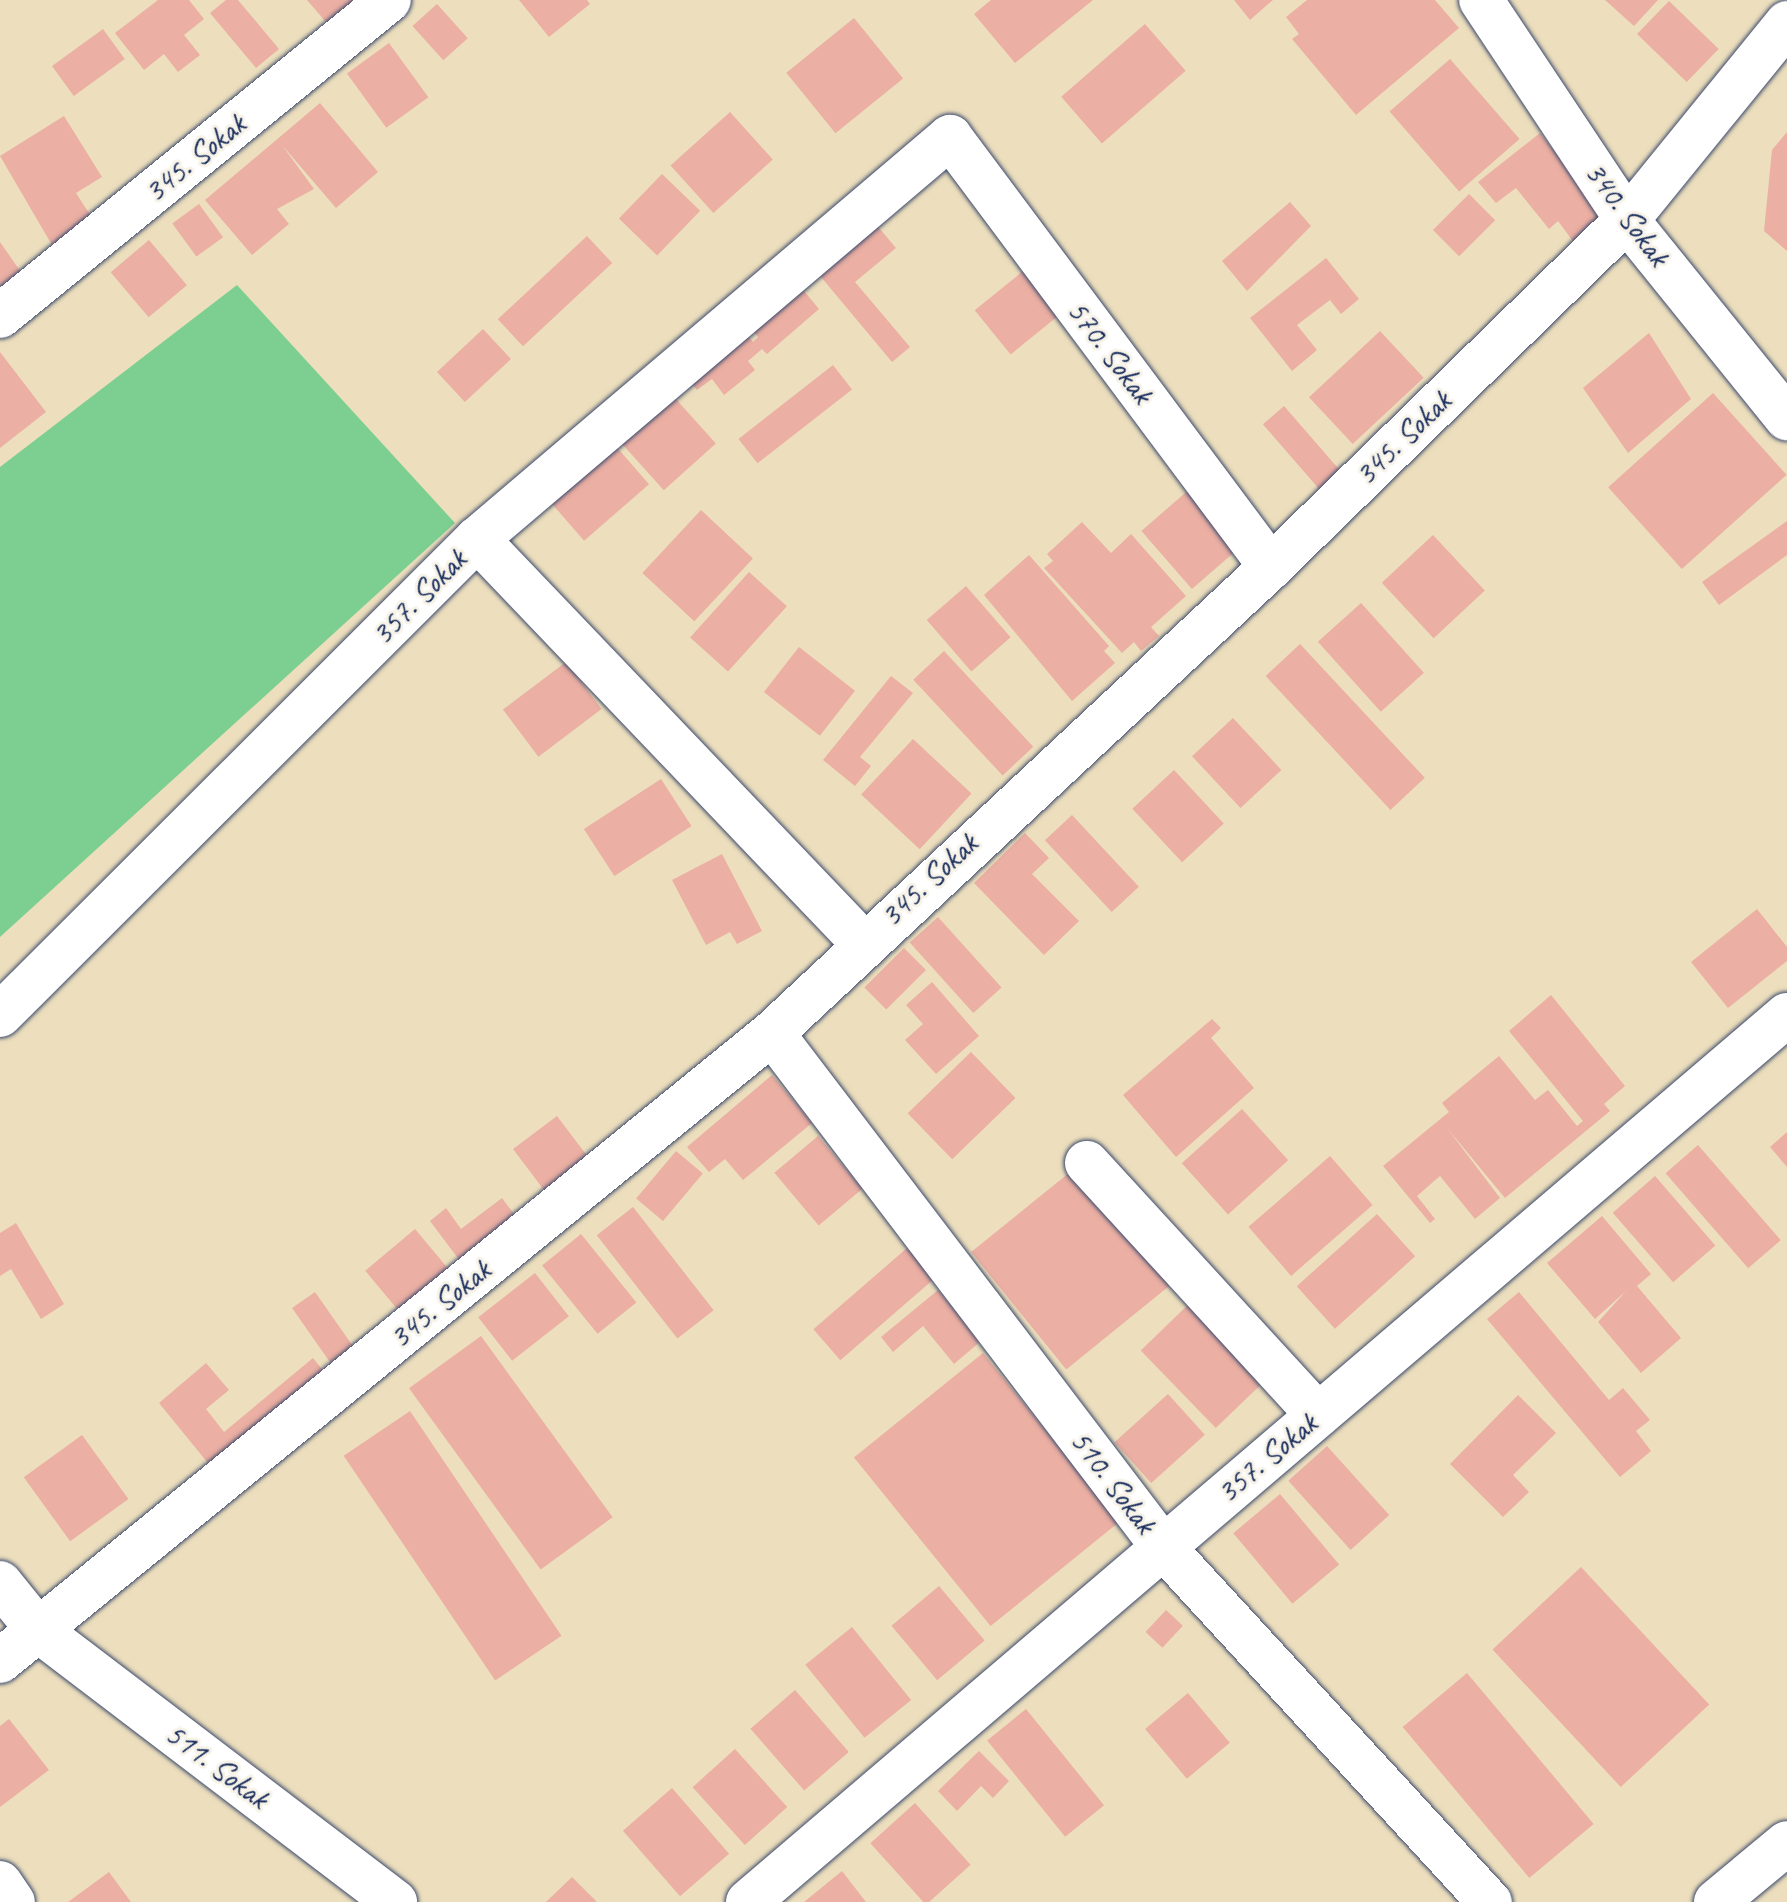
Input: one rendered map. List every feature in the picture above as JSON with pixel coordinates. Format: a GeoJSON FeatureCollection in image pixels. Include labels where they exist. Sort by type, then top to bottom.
{"type":"FeatureCollection","features":[{"type":"Feature","properties":{"kind":"street","name":"345. Sokak"},"geometry":{"type":"LineString","coordinates":[[0,316],[389,0]]}},
{"type":"Feature","properties":{"kind":"street","name":"340. Sokak"},"geometry":{"type":"LineString","coordinates":[[1481,0],[1627,220],[1787,418]]}},
{"type":"Feature","properties":{"kind":"street","name":"345. Sokak"},"geometry":{"type":"LineString","coordinates":[[0,1661],[772,1033],[862,942],[1271,567],[1627,220],[1787,23]]}},
{"type":"Feature","properties":{"kind":"street","name":"570. Sokak"},"geometry":{"type":"LineString","coordinates":[[477,539],[950,137],[1271,567]]}},
{"type":"Feature","properties":{"kind":"street","name":"357. Sokak"},"geometry":{"type":"LineString","coordinates":[[0,1015],[477,539],[862,942]]}},
{"type":"Feature","properties":{"kind":"street","name":"357. Sokak"},"geometry":{"type":"LineString","coordinates":[[748,1902],[1787,1015]]}},
{"type":"Feature","properties":{"kind":"street","name":"510. Sokak"},"geometry":{"type":"LineString","coordinates":[[772,1033],[1163,1547],[1490,1902]]}},
{"type":"Feature","properties":{"kind":"street"},"geometry":{"type":"LineString","coordinates":[[1087,1163],[1318,1415]]}},
{"type":"Feature","properties":{"kind":"street","name":"511. Sokak"},"geometry":{"type":"LineString","coordinates":[[0,1583],[38,1630],[395,1902]]}},
{"type":"Feature","properties":{"kind":"street"},"geometry":{"type":"LineString","coordinates":[[1716,1902],[1787,1843]]}},
{"type":"Feature","properties":{"kind":"street"},"geometry":{"type":"LineString","coordinates":[[0,1883],[13,1902]]}},
{"type":"Feature","properties":{"kind":"green space"},"geometry":{"type":"Polygon","coordinates":[[[237,285],[455,523],[0,937],[0,467],[237,285]]]}},
{"type":"Feature","properties":{"kind":"building"},"geometry":{"type":"Polygon","coordinates":[[[158,0],[189,0],[204,19],[184,35],[200,55],[178,72],[164,54],[144,70],[115,33],[158,0]]]}},
{"type":"Feature","properties":{"kind":"building"},"geometry":{"type":"Polygon","coordinates":[[[226,0],[238,0],[279,49],[256,68],[210,13],[226,0]]]}},
{"type":"Feature","properties":{"kind":"building"},"geometry":{"type":"Polygon","coordinates":[[[307,0],[380,0],[338,36],[307,0]]]}},
{"type":"Feature","properties":{"kind":"building"},"geometry":{"type":"Polygon","coordinates":[[[519,0],[587,0],[590,4],[549,37],[519,0]]]}},
{"type":"Feature","properties":{"kind":"building"},"geometry":{"type":"Polygon","coordinates":[[[991,0],[1093,0],[1015,63],[974,14],[991,0]]]}},
{"type":"Feature","properties":{"kind":"building"},"geometry":{"type":"Polygon","coordinates":[[[1234,0],[1273,0],[1250,20],[1234,0]]]}},
{"type":"Feature","properties":{"kind":"building"},"geometry":{"type":"Polygon","coordinates":[[[1307,0],[1435,0],[1459,28],[1356,115],[1292,39],[1299,34],[1286,17],[1307,0]]]}},
{"type":"Feature","properties":{"kind":"building"},"geometry":{"type":"Polygon","coordinates":[[[1605,0],[1658,0],[1634,26],[1605,0]]]}},
{"type":"Feature","properties":{"kind":"building"},"geometry":{"type":"Polygon","coordinates":[[[1669,1],[1719,49],[1687,82],[1637,34],[1669,1]]]}},
{"type":"Feature","properties":{"kind":"building"},"geometry":{"type":"Polygon","coordinates":[[[437,4],[468,38],[443,60],[412,26],[437,4]]]}},
{"type":"Feature","properties":{"kind":"building"},"geometry":{"type":"Polygon","coordinates":[[[854,18],[903,79],[835,133],[786,73],[854,18]]]}},
{"type":"Feature","properties":{"kind":"building"},"geometry":{"type":"Polygon","coordinates":[[[1145,24],[1186,71],[1102,144],[1061,97],[1145,24]]]}},
{"type":"Feature","properties":{"kind":"building"},"geometry":{"type":"Polygon","coordinates":[[[103,29],[125,59],[74,96],[52,66],[103,29]]]}},
{"type":"Feature","properties":{"kind":"building"},"geometry":{"type":"Polygon","coordinates":[[[389,43],[428,97],[386,128],[347,74],[389,43]]]}},
{"type":"Feature","properties":{"kind":"building"},"geometry":{"type":"Polygon","coordinates":[[[1450,59],[1520,139],[1459,191],[1390,111],[1450,59]]]}},
{"type":"Feature","properties":{"kind":"building"},"geometry":{"type":"Polygon","coordinates":[[[320,103],[378,172],[336,208],[282,145],[314,189],[277,209],[289,224],[252,255],[205,200],[320,103]]]}},
{"type":"Feature","properties":{"kind":"building"},"geometry":{"type":"Polygon","coordinates":[[[730,112],[773,160],[713,213],[671,166],[730,112]]]}},
{"type":"Feature","properties":{"kind":"building"},"geometry":{"type":"Polygon","coordinates":[[[64,116],[102,177],[76,193],[101,232],[59,257],[0,156],[64,116]]]}},
{"type":"Feature","properties":{"kind":"building"},"geometry":{"type":"Polygon","coordinates":[[[1787,132],[1787,251],[1764,231],[1772,150],[1787,132]]]}},
{"type":"Feature","properties":{"kind":"building"},"geometry":{"type":"Polygon","coordinates":[[[1540,133],[1607,217],[1575,244],[1558,221],[1549,229],[1516,188],[1496,203],[1478,182],[1540,133]]]}},
{"type":"Feature","properties":{"kind":"building"},"geometry":{"type":"Polygon","coordinates":[[[662,174],[700,211],[657,255],[619,219],[662,174]]]}},
{"type":"Feature","properties":{"kind":"building"},"geometry":{"type":"Polygon","coordinates":[[[1469,194],[1495,220],[1459,256],[1433,230],[1469,194]]]}},
{"type":"Feature","properties":{"kind":"building"},"geometry":{"type":"Polygon","coordinates":[[[1290,202],[1311,226],[1247,291],[1222,261],[1290,202]]]}},
{"type":"Feature","properties":{"kind":"building"},"geometry":{"type":"Polygon","coordinates":[[[199,204],[223,237],[196,257],[172,223],[199,204]]]}},
{"type":"Feature","properties":{"kind":"building"},"geometry":{"type":"Polygon","coordinates":[[[869,216],[896,248],[855,282],[910,347],[892,362],[811,265],[869,216]]]}},
{"type":"Feature","properties":{"kind":"building"},"geometry":{"type":"Polygon","coordinates":[[[587,236],[612,263],[523,346],[498,319],[587,236]]]}},
{"type":"Feature","properties":{"kind":"building"},"geometry":{"type":"Polygon","coordinates":[[[149,240],[187,285],[149,317],[111,272],[149,240]]]}},
{"type":"Feature","properties":{"kind":"building"},"geometry":{"type":"Polygon","coordinates":[[[0,242],[23,275],[0,292],[0,242]]]}},
{"type":"Feature","properties":{"kind":"building"},"geometry":{"type":"Polygon","coordinates":[[[1326,258],[1359,299],[1341,314],[1330,300],[1297,325],[1317,350],[1292,371],[1250,318],[1326,258]]]}},
{"type":"Feature","properties":{"kind":"building"},"geometry":{"type":"Polygon","coordinates":[[[1033,263],[1069,307],[1011,354],[975,310],[1033,263]]]}},
{"type":"Feature","properties":{"kind":"building"},"geometry":{"type":"Polygon","coordinates":[[[790,274],[819,309],[767,354],[762,349],[748,361],[755,370],[724,395],[712,379],[697,390],[678,368],[735,320],[753,342],[758,337],[741,316],[790,274]]]}},
{"type":"Feature","properties":{"kind":"building"},"geometry":{"type":"Polygon","coordinates":[[[483,329],[511,359],[465,402],[437,372],[483,329]]]}},
{"type":"Feature","properties":{"kind":"building"},"geometry":{"type":"Polygon","coordinates":[[[1380,331],[1424,378],[1353,444],[1309,397],[1380,331]]]}},
{"type":"Feature","properties":{"kind":"building"},"geometry":{"type":"Polygon","coordinates":[[[1649,333],[1691,399],[1628,453],[1583,388],[1649,333]]]}},
{"type":"Feature","properties":{"kind":"building"},"geometry":{"type":"Polygon","coordinates":[[[0,352],[46,412],[0,448],[0,352]]]}},
{"type":"Feature","properties":{"kind":"building"},"geometry":{"type":"Polygon","coordinates":[[[833,365],[852,389],[758,463],[738,439],[833,365]]]}},
{"type":"Feature","properties":{"kind":"building"},"geometry":{"type":"Polygon","coordinates":[[[665,387],[716,443],[664,490],[613,434],[665,387]]]}},
{"type":"Feature","properties":{"kind":"building"},"geometry":{"type":"Polygon","coordinates":[[[1713,393],[1787,475],[1682,569],[1608,487],[1713,393]]]}},
{"type":"Feature","properties":{"kind":"building"},"geometry":{"type":"Polygon","coordinates":[[[1284,406],[1346,477],[1325,495],[1263,424],[1284,406]]]}},
{"type":"Feature","properties":{"kind":"building"},"geometry":{"type":"Polygon","coordinates":[[[607,436],[649,484],[584,541],[542,492],[607,436]]]}},
{"type":"Feature","properties":{"kind":"building"},"geometry":{"type":"Polygon","coordinates":[[[1192,487],[1243,545],[1192,589],[1141,531],[1192,487]]]}},
{"type":"Feature","properties":{"kind":"building"},"geometry":{"type":"Polygon","coordinates":[[[701,510],[753,558],[694,621],[642,573],[701,510]]]}},
{"type":"Feature","properties":{"kind":"building"},"geometry":{"type":"Polygon","coordinates":[[[1787,521],[1787,555],[1719,605],[1702,582],[1787,521]]]}},
{"type":"Feature","properties":{"kind":"building"},"geometry":{"type":"Polygon","coordinates":[[[1082,522],[1111,553],[1131,534],[1186,596],[1151,627],[1159,636],[1141,651],[1134,642],[1122,653],[1044,568],[1053,561],[1047,554],[1082,522]]]}},
{"type":"Feature","properties":{"kind":"building"},"geometry":{"type":"Polygon","coordinates":[[[1433,535],[1485,591],[1434,638],[1382,583],[1433,535]]]}},
{"type":"Feature","properties":{"kind":"building"},"geometry":{"type":"Polygon","coordinates":[[[1029,555],[1109,646],[1104,651],[1115,663],[1072,701],[984,595],[1029,555]]]}},
{"type":"Feature","properties":{"kind":"building"},"geometry":{"type":"Polygon","coordinates":[[[749,572],[787,606],[728,672],[690,637],[749,572]]]}},
{"type":"Feature","properties":{"kind":"building"},"geometry":{"type":"Polygon","coordinates":[[[966,586],[1011,637],[971,671],[927,620],[966,586]]]}},
{"type":"Feature","properties":{"kind":"building"},"geometry":{"type":"Polygon","coordinates":[[[1361,603],[1424,673],[1381,712],[1318,642],[1361,603]]]}},
{"type":"Feature","properties":{"kind":"building"},"geometry":{"type":"Polygon","coordinates":[[[1300,644],[1425,778],[1390,810],[1266,676],[1300,644]]]}},
{"type":"Feature","properties":{"kind":"building"},"geometry":{"type":"Polygon","coordinates":[[[799,647],[855,691],[820,736],[764,692],[799,647]]]}},
{"type":"Feature","properties":{"kind":"building"},"geometry":{"type":"Polygon","coordinates":[[[944,651],[1033,747],[1003,775],[913,680],[944,651]]]}},
{"type":"Feature","properties":{"kind":"building"},"geometry":{"type":"Polygon","coordinates":[[[566,662],[602,709],[538,757],[503,710],[566,662]]]}},
{"type":"Feature","properties":{"kind":"building"},"geometry":{"type":"Polygon","coordinates":[[[891,676],[913,693],[860,757],[871,766],[855,786],[823,760],[891,676]]]}},
{"type":"Feature","properties":{"kind":"building"},"geometry":{"type":"Polygon","coordinates":[[[1233,718],[1281,770],[1240,808],[1192,756],[1233,718]]]}},
{"type":"Feature","properties":{"kind":"building"},"geometry":{"type":"Polygon","coordinates":[[[913,739],[972,794],[920,849],[861,795],[913,739]]]}},
{"type":"Feature","properties":{"kind":"building"},"geometry":{"type":"Polygon","coordinates":[[[1174,770],[1224,823],[1182,862],[1132,809],[1174,770]]]}},
{"type":"Feature","properties":{"kind":"building"},"geometry":{"type":"Polygon","coordinates":[[[661,779],[691,826],[614,876],[584,829],[661,779]]]}},
{"type":"Feature","properties":{"kind":"building"},"geometry":{"type":"Polygon","coordinates":[[[1072,815],[1139,887],[1112,912],[1045,840],[1072,815]]]}},
{"type":"Feature","properties":{"kind":"building"},"geometry":{"type":"Polygon","coordinates":[[[1025,833],[1049,858],[1032,874],[1079,921],[1044,955],[974,883],[1025,833]]]}},
{"type":"Feature","properties":{"kind":"building"},"geometry":{"type":"Polygon","coordinates":[[[722,854],[762,931],[737,944],[730,932],[706,945],[672,880],[722,854]]]}},
{"type":"Feature","properties":{"kind":"building"},"geometry":{"type":"Polygon","coordinates":[[[1757,909],[1787,947],[1787,961],[1728,1008],[1691,962],[1757,909]]]}},
{"type":"Feature","properties":{"kind":"building"},"geometry":{"type":"Polygon","coordinates":[[[938,917],[1002,988],[973,1013],[910,942],[938,917]]]}},
{"type":"Feature","properties":{"kind":"building"},"geometry":{"type":"Polygon","coordinates":[[[904,948],[926,970],[886,1010],[864,988],[904,948]]]}},
{"type":"Feature","properties":{"kind":"building"},"geometry":{"type":"Polygon","coordinates":[[[932,982],[979,1036],[936,1074],[905,1040],[923,1024],[906,1005],[932,982]]]}},
{"type":"Feature","properties":{"kind":"building"},"geometry":{"type":"Polygon","coordinates":[[[1551,995],[1625,1086],[1604,1104],[1610,1111],[1505,1198],[1447,1128],[1500,1198],[1475,1219],[1440,1176],[1417,1196],[1435,1219],[1430,1223],[1383,1166],[1449,1112],[1442,1103],[1499,1056],[1535,1100],[1548,1090],[1577,1126],[1583,1121],[1509,1031],[1551,995]]]}},
{"type":"Feature","properties":{"kind":"building"},"geometry":{"type":"Polygon","coordinates":[[[1212,1019],[1221,1028],[1211,1038],[1254,1088],[1176,1157],[1123,1095],[1212,1019]]]}},
{"type":"Feature","properties":{"kind":"building"},"geometry":{"type":"Polygon","coordinates":[[[971,1052],[1015,1098],[952,1159],[908,1113],[971,1052]]]}},
{"type":"Feature","properties":{"kind":"building"},"geometry":{"type":"Polygon","coordinates":[[[772,1075],[812,1123],[743,1180],[725,1159],[709,1172],[687,1147],[772,1075]]]}},
{"type":"Feature","properties":{"kind":"building"},"geometry":{"type":"Polygon","coordinates":[[[1242,1109],[1288,1160],[1228,1214],[1182,1163],[1242,1109]]]}},
{"type":"Feature","properties":{"kind":"building"},"geometry":{"type":"Polygon","coordinates":[[[557,1116],[593,1163],[549,1196],[513,1149],[557,1116]]]}},
{"type":"Feature","properties":{"kind":"building"},"geometry":{"type":"Polygon","coordinates":[[[1787,1132],[1787,1167],[1770,1147],[1787,1132]]]}},
{"type":"Feature","properties":{"kind":"building"},"geometry":{"type":"Polygon","coordinates":[[[818,1136],[862,1189],[819,1225],[774,1173],[818,1136]]]}},
{"type":"Feature","properties":{"kind":"building"},"geometry":{"type":"Polygon","coordinates":[[[1698,1145],[1781,1240],[1748,1268],[1666,1173],[1698,1145]]]}},
{"type":"Feature","properties":{"kind":"building"},"geometry":{"type":"Polygon","coordinates":[[[676,1151],[703,1173],[663,1221],[636,1198],[676,1151]]]}},
{"type":"Feature","properties":{"kind":"building"},"geometry":{"type":"Polygon","coordinates":[[[1330,1156],[1373,1205],[1291,1276],[1248,1227],[1330,1156]]]}},
{"type":"Feature","properties":{"kind":"building"},"geometry":{"type":"Polygon","coordinates":[[[1080,1164],[1175,1281],[1066,1369],[971,1252],[1080,1164]]]}},
{"type":"Feature","properties":{"kind":"building"},"geometry":{"type":"Polygon","coordinates":[[[1655,1176],[1715,1245],[1673,1282],[1613,1213],[1655,1176]]]}},
{"type":"Feature","properties":{"kind":"building"},"geometry":{"type":"Polygon","coordinates":[[[502,1198],[520,1222],[463,1265],[430,1221],[446,1208],[461,1229],[502,1198]]]}},
{"type":"Feature","properties":{"kind":"building"},"geometry":{"type":"Polygon","coordinates":[[[633,1207],[714,1310],[677,1339],[597,1235],[633,1207]]]}},
{"type":"Feature","properties":{"kind":"building"},"geometry":{"type":"Polygon","coordinates":[[[1377,1214],[1415,1256],[1335,1329],[1297,1286],[1377,1214]]]}},
{"type":"Feature","properties":{"kind":"building"},"geometry":{"type":"Polygon","coordinates":[[[1602,1216],[1651,1274],[1637,1286],[1681,1338],[1641,1373],[1598,1322],[1626,1291],[1595,1319],[1547,1263],[1602,1216]]]}},
{"type":"Feature","properties":{"kind":"building"},"geometry":{"type":"Polygon","coordinates":[[[16,1223],[64,1304],[41,1319],[11,1269],[0,1276],[0,1233],[16,1223]]]}},
{"type":"Feature","properties":{"kind":"building"},"geometry":{"type":"Polygon","coordinates":[[[415,1229],[450,1271],[401,1313],[365,1271],[415,1229]]]}},
{"type":"Feature","properties":{"kind":"building"},"geometry":{"type":"Polygon","coordinates":[[[581,1234],[636,1302],[598,1334],[542,1265],[581,1234]]]}},
{"type":"Feature","properties":{"kind":"building"},"geometry":{"type":"Polygon","coordinates":[[[907,1248],[934,1279],[840,1360],[813,1329],[907,1248]]]}},
{"type":"Feature","properties":{"kind":"building"},"geometry":{"type":"Polygon","coordinates":[[[535,1273],[569,1316],[512,1361],[478,1317],[535,1273]]]}},
{"type":"Feature","properties":{"kind":"building"},"geometry":{"type":"Polygon","coordinates":[[[938,1290],[981,1341],[954,1364],[923,1326],[893,1352],[881,1337],[938,1290]]]}},
{"type":"Feature","properties":{"kind":"building"},"geometry":{"type":"Polygon","coordinates":[[[315,1292],[359,1354],[336,1370],[292,1308],[315,1292]]]}},
{"type":"Feature","properties":{"kind":"building"},"geometry":{"type":"Polygon","coordinates":[[[1519,1292],[1609,1400],[1623,1388],[1650,1420],[1636,1431],[1651,1451],[1620,1477],[1487,1319],[1519,1292]]]}},
{"type":"Feature","properties":{"kind":"building"},"geometry":{"type":"Polygon","coordinates":[[[1194,1299],[1269,1377],[1216,1428],[1141,1350],[1194,1299]]]}},
{"type":"Feature","properties":{"kind":"building"},"geometry":{"type":"Polygon","coordinates":[[[481,1336],[613,1517],[541,1570],[409,1388],[481,1336]]]}},
{"type":"Feature","properties":{"kind":"building"},"geometry":{"type":"Polygon","coordinates":[[[983,1353],[1120,1522],[991,1626],[854,1457],[983,1353]]]}},
{"type":"Feature","properties":{"kind":"building"},"geometry":{"type":"Polygon","coordinates":[[[313,1358],[329,1378],[216,1473],[159,1403],[206,1363],[229,1390],[206,1409],[224,1432],[313,1358]]]}},
{"type":"Feature","properties":{"kind":"building"},"geometry":{"type":"Polygon","coordinates":[[[1168,1394],[1205,1435],[1151,1483],[1114,1442],[1168,1394]]]}},
{"type":"Feature","properties":{"kind":"building"},"geometry":{"type":"Polygon","coordinates":[[[1518,1395],[1556,1433],[1513,1475],[1529,1492],[1503,1517],[1450,1464],[1518,1395]]]}},
{"type":"Feature","properties":{"kind":"building"},"geometry":{"type":"Polygon","coordinates":[[[410,1411],[562,1636],[495,1680],[344,1456],[410,1411]]]}},
{"type":"Feature","properties":{"kind":"building"},"geometry":{"type":"Polygon","coordinates":[[[82,1435],[128,1499],[70,1541],[24,1477],[82,1435]]]}},
{"type":"Feature","properties":{"kind":"building"},"geometry":{"type":"Polygon","coordinates":[[[1327,1446],[1389,1515],[1351,1550],[1288,1481],[1327,1446]]]}},
{"type":"Feature","properties":{"kind":"building"},"geometry":{"type":"Polygon","coordinates":[[[1280,1494],[1339,1564],[1292,1604],[1233,1533],[1280,1494]]]}},
{"type":"Feature","properties":{"kind":"building"},"geometry":{"type":"Polygon","coordinates":[[[1581,1567],[1709,1704],[1621,1787],[1493,1650],[1581,1567]]]}},
{"type":"Feature","properties":{"kind":"building"},"geometry":{"type":"Polygon","coordinates":[[[939,1586],[985,1640],[937,1680],[892,1626],[939,1586]]]}},
{"type":"Feature","properties":{"kind":"building"},"geometry":{"type":"Polygon","coordinates":[[[1166,1610],[1183,1626],[1162,1648],[1146,1632],[1166,1610]]]}},
{"type":"Feature","properties":{"kind":"building"},"geometry":{"type":"Polygon","coordinates":[[[852,1627],[911,1700],[865,1738],[805,1665],[852,1627]]]}},
{"type":"Feature","properties":{"kind":"building"},"geometry":{"type":"Polygon","coordinates":[[[1467,1673],[1594,1824],[1529,1878],[1403,1727],[1467,1673]]]}},
{"type":"Feature","properties":{"kind":"building"},"geometry":{"type":"Polygon","coordinates":[[[795,1690],[849,1752],[804,1791],[750,1729],[795,1690]]]}},
{"type":"Feature","properties":{"kind":"building"},"geometry":{"type":"Polygon","coordinates":[[[1188,1693],[1230,1743],[1187,1779],[1145,1729],[1188,1693]]]}},
{"type":"Feature","properties":{"kind":"building"},"geometry":{"type":"Polygon","coordinates":[[[1026,1709],[1104,1805],[1065,1837],[987,1740],[1026,1709]]]}},
{"type":"Feature","properties":{"kind":"building"},"geometry":{"type":"Polygon","coordinates":[[[9,1719],[49,1770],[0,1807],[0,1726],[9,1719]]]}},
{"type":"Feature","properties":{"kind":"building"},"geometry":{"type":"Polygon","coordinates":[[[735,1749],[787,1807],[745,1845],[693,1787],[735,1749]]]}},
{"type":"Feature","properties":{"kind":"building"},"geometry":{"type":"Polygon","coordinates":[[[979,1751],[1009,1781],[993,1798],[981,1786],[957,1811],[938,1791],[979,1751]]]}},
{"type":"Feature","properties":{"kind":"building"},"geometry":{"type":"Polygon","coordinates":[[[672,1788],[729,1854],[680,1896],[623,1831],[672,1788]]]}},
{"type":"Feature","properties":{"kind":"building"},"geometry":{"type":"Polygon","coordinates":[[[915,1803],[971,1865],[929,1902],[923,1902],[870,1843],[915,1803]]]}},
{"type":"Feature","properties":{"kind":"building"},"geometry":{"type":"Polygon","coordinates":[[[842,1871],[866,1902],[804,1902],[842,1871]]]}},
{"type":"Feature","properties":{"kind":"building"},"geometry":{"type":"Polygon","coordinates":[[[109,1872],[131,1902],[68,1902],[109,1872]]]}},
{"type":"Feature","properties":{"kind":"building"},"geometry":{"type":"Polygon","coordinates":[[[572,1877],[597,1902],[546,1902],[572,1877]]]}}]}
